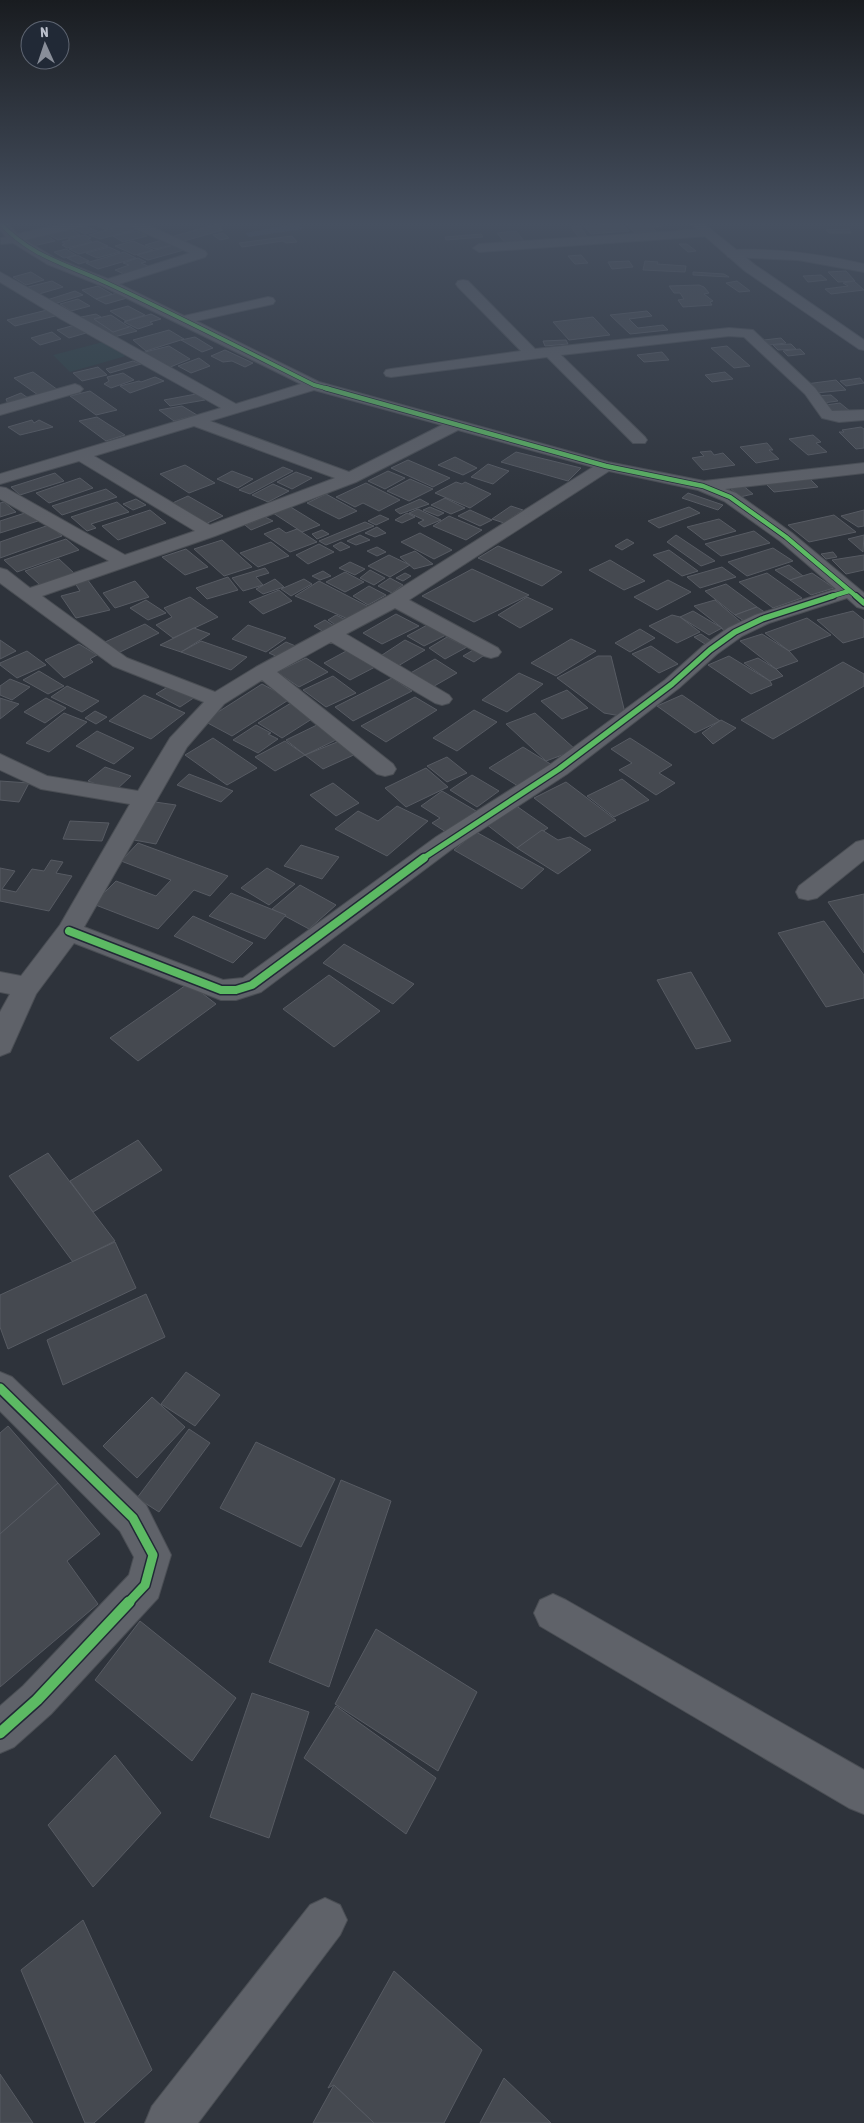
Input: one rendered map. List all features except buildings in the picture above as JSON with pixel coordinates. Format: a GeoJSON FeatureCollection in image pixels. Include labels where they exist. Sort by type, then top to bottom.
{"type":"FeatureCollection","features":[{"type":"Feature","properties":{"kind":"main road"},"geometry":{"type":"LineString","coordinates":[[828,322],[864,346]]}},
{"type":"Feature","properties":{"kind":"main road"},"geometry":{"type":"LineString","coordinates":[[849,322],[864,332]]}},
{"type":"Feature","properties":{"kind":"street"},"geometry":{"type":"LineString","coordinates":[[77,322],[234,409]]}},
{"type":"Feature","properties":{"kind":"street"},"geometry":{"type":"LineString","coordinates":[[188,322],[314,385],[606,466],[703,486],[730,498],[786,537],[857,597]]}},
{"type":"Feature","properties":{"kind":"street"},"geometry":{"type":"LineString","coordinates":[[500,322],[532,354]]}},
{"type":"Feature","properties":{"kind":"street"},"geometry":{"type":"LineString","coordinates":[[391,373],[532,354],[729,332],[748,333],[810,391],[827,415],[839,417],[864,415]]}},
{"type":"Feature","properties":{"kind":"street"},"geometry":{"type":"LineString","coordinates":[[550,352],[639,440]]}},
{"type":"Feature","properties":{"kind":"street"},"geometry":{"type":"LineString","coordinates":[[0,479],[314,385]]}},
{"type":"Feature","properties":{"kind":"street"},"geometry":{"type":"LineString","coordinates":[[0,410],[75,390]]}},
{"type":"Feature","properties":{"kind":"street"},"geometry":{"type":"LineString","coordinates":[[195,421],[350,478]]}},
{"type":"Feature","properties":{"kind":"street"},"geometry":{"type":"LineString","coordinates":[[27,595],[209,532],[350,478],[456,425]]}},
{"type":"Feature","properties":{"kind":"street"},"geometry":{"type":"LineString","coordinates":[[80,455],[209,532]]}},
{"type":"Feature","properties":{"kind":"street"},"geometry":{"type":"LineString","coordinates":[[0,1045],[15,1008],[27,987],[69,930],[178,743],[217,700],[263,671],[395,600],[606,466]]}},
{"type":"Feature","properties":{"kind":"street"},"geometry":{"type":"LineString","coordinates":[[703,486],[864,468]]}},
{"type":"Feature","properties":{"kind":"street"},"geometry":{"type":"LineString","coordinates":[[0,492],[123,562]]}},
{"type":"Feature","properties":{"kind":"street"},"geometry":{"type":"LineString","coordinates":[[0,574],[120,662],[217,700]]}},
{"type":"Feature","properties":{"kind":"street"},"geometry":{"type":"LineString","coordinates":[[69,930],[221,990],[236,990],[252,985],[444,843],[582,752],[672,684],[710,650],[734,632],[762,619],[857,597]]}},
{"type":"Feature","properties":{"kind":"street"},"geometry":{"type":"LineString","coordinates":[[395,600],[490,652]]}},
{"type":"Feature","properties":{"kind":"street"},"geometry":{"type":"LineString","coordinates":[[333,635],[442,700]]}},
{"type":"Feature","properties":{"kind":"street"},"geometry":{"type":"LineString","coordinates":[[263,671],[385,769]]}},
{"type":"Feature","properties":{"kind":"street"},"geometry":{"type":"LineString","coordinates":[[0,761],[41,782],[144,799]]}},
{"type":"Feature","properties":{"kind":"street"},"geometry":{"type":"LineString","coordinates":[[808,892],[864,848]]}},
{"type":"Feature","properties":{"kind":"street"},"geometry":{"type":"LineString","coordinates":[[0,982],[27,987]]}},
{"type":"Feature","properties":{"kind":"street"},"geometry":{"type":"LineString","coordinates":[[0,1388],[133,1518],[153,1555],[145,1585],[36,1700],[0,1733]]}},
{"type":"Feature","properties":{"kind":"street"},"geometry":{"type":"LineString","coordinates":[[553,1613],[864,1793]]}},
{"type":"Feature","properties":{"kind":"street"},"geometry":{"type":"LineString","coordinates":[[169,2123],[325,1920]]}},
{"type":"Feature","properties":{"kind":"green space"},"geometry":{"type":"Polygon","coordinates":[[[103,342],[126,356],[70,372],[53,355],[103,342]]]}},
{"type":"Feature","properties":{"kind":"cycle path"},"geometry":{"type":"LineString","coordinates":[[186,322],[314,385],[606,466],[703,486],[730,497],[786,537],[864,603]]}},
{"type":"Feature","properties":{"kind":"cycle path"},"geometry":{"type":"LineString","coordinates":[[69,931],[221,990],[236,990],[252,985],[444,843],[559,769],[672,684],[710,650],[735,632],[762,619],[849,591]]}},
{"type":"Feature","properties":{"kind":"cycle path"},"geometry":{"type":"LineString","coordinates":[[0,1388],[133,1518],[153,1555],[145,1585],[37,1700],[0,1733]]}}]}
